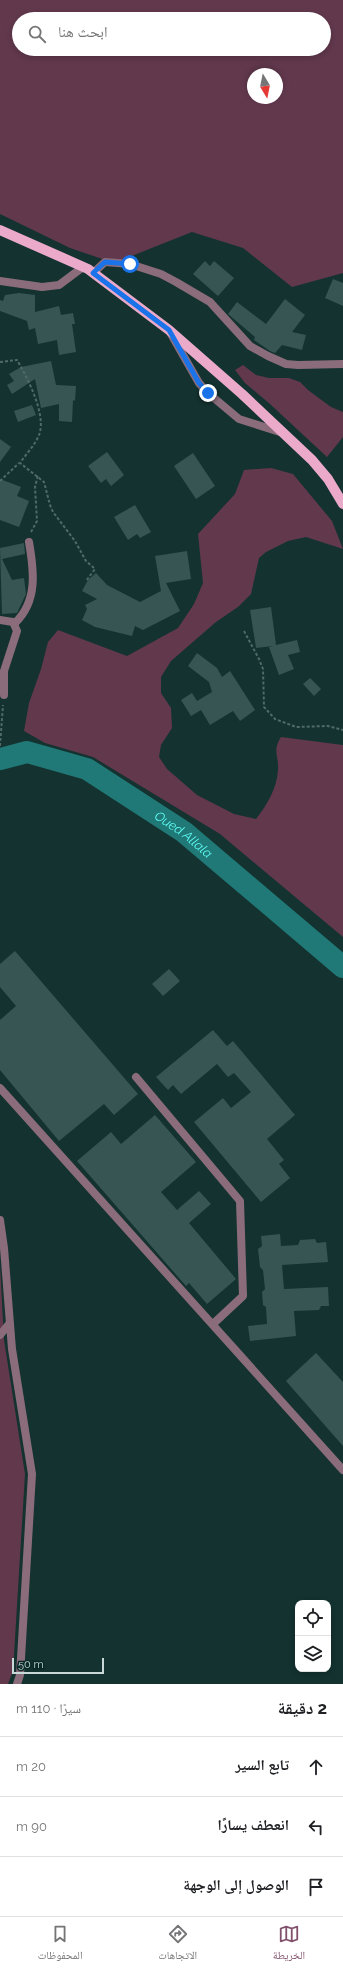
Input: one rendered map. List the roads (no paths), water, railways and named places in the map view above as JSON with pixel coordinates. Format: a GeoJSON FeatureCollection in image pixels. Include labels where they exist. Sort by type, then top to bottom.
{"type":"FeatureCollection","features":[{"type":"Feature","properties":{"kind":"main road"},"geometry":{"type":"LineString","coordinates":[[0,230],[83,267],[169,330],[312,460],[328,479],[343,504]]}},
{"type":"Feature","properties":{"kind":"street"},"geometry":{"type":"LineString","coordinates":[[93,273],[105,262],[130,264],[161,274],[210,302],[246,342],[268,356],[286,364],[343,364]]}},
{"type":"Feature","properties":{"kind":"street"},"geometry":{"type":"LineString","coordinates":[[0,281],[42,287],[59,284],[83,267]]}},
{"type":"Feature","properties":{"kind":"street"},"geometry":{"type":"LineString","coordinates":[[169,330],[199,383],[208,393],[239,419],[283,433]]}},
{"type":"Feature","properties":{"kind":"street"},"geometry":{"type":"LineString","coordinates":[[15,623],[22,616],[29,604],[34,586],[33,564],[29,542]]}},
{"type":"Feature","properties":{"kind":"street"},"geometry":{"type":"LineString","coordinates":[[0,620],[9,620],[15,623]]}},
{"type":"Feature","properties":{"kind":"street"},"geometry":{"type":"LineString","coordinates":[[4,695],[4,670],[16,632],[15,623]]}},
{"type":"Feature","properties":{"kind":"street"},"geometry":{"type":"LineString","coordinates":[[136,1077],[240,1201],[242,1296],[213,1324]]}},
{"type":"Feature","properties":{"kind":"street"},"geometry":{"type":"LineString","coordinates":[[0,1088],[86,1186],[213,1324],[343,1470]]}},
{"type":"Feature","properties":{"kind":"street"},"geometry":{"type":"LineString","coordinates":[[0,1220],[4,1248],[8,1324],[32,1474],[20,1675],[17,1684]]}},
{"type":"Feature","properties":{"kind":"street"},"geometry":{"type":"LineString","coordinates":[[0,1335],[8,1324]]}},
{"type":"Feature","properties":{"kind":"waterway","name":"Oued Allala"},"geometry":{"type":"LineString","coordinates":[[0,759],[27,752],[87,769],[184,832],[343,967]]}}]}
